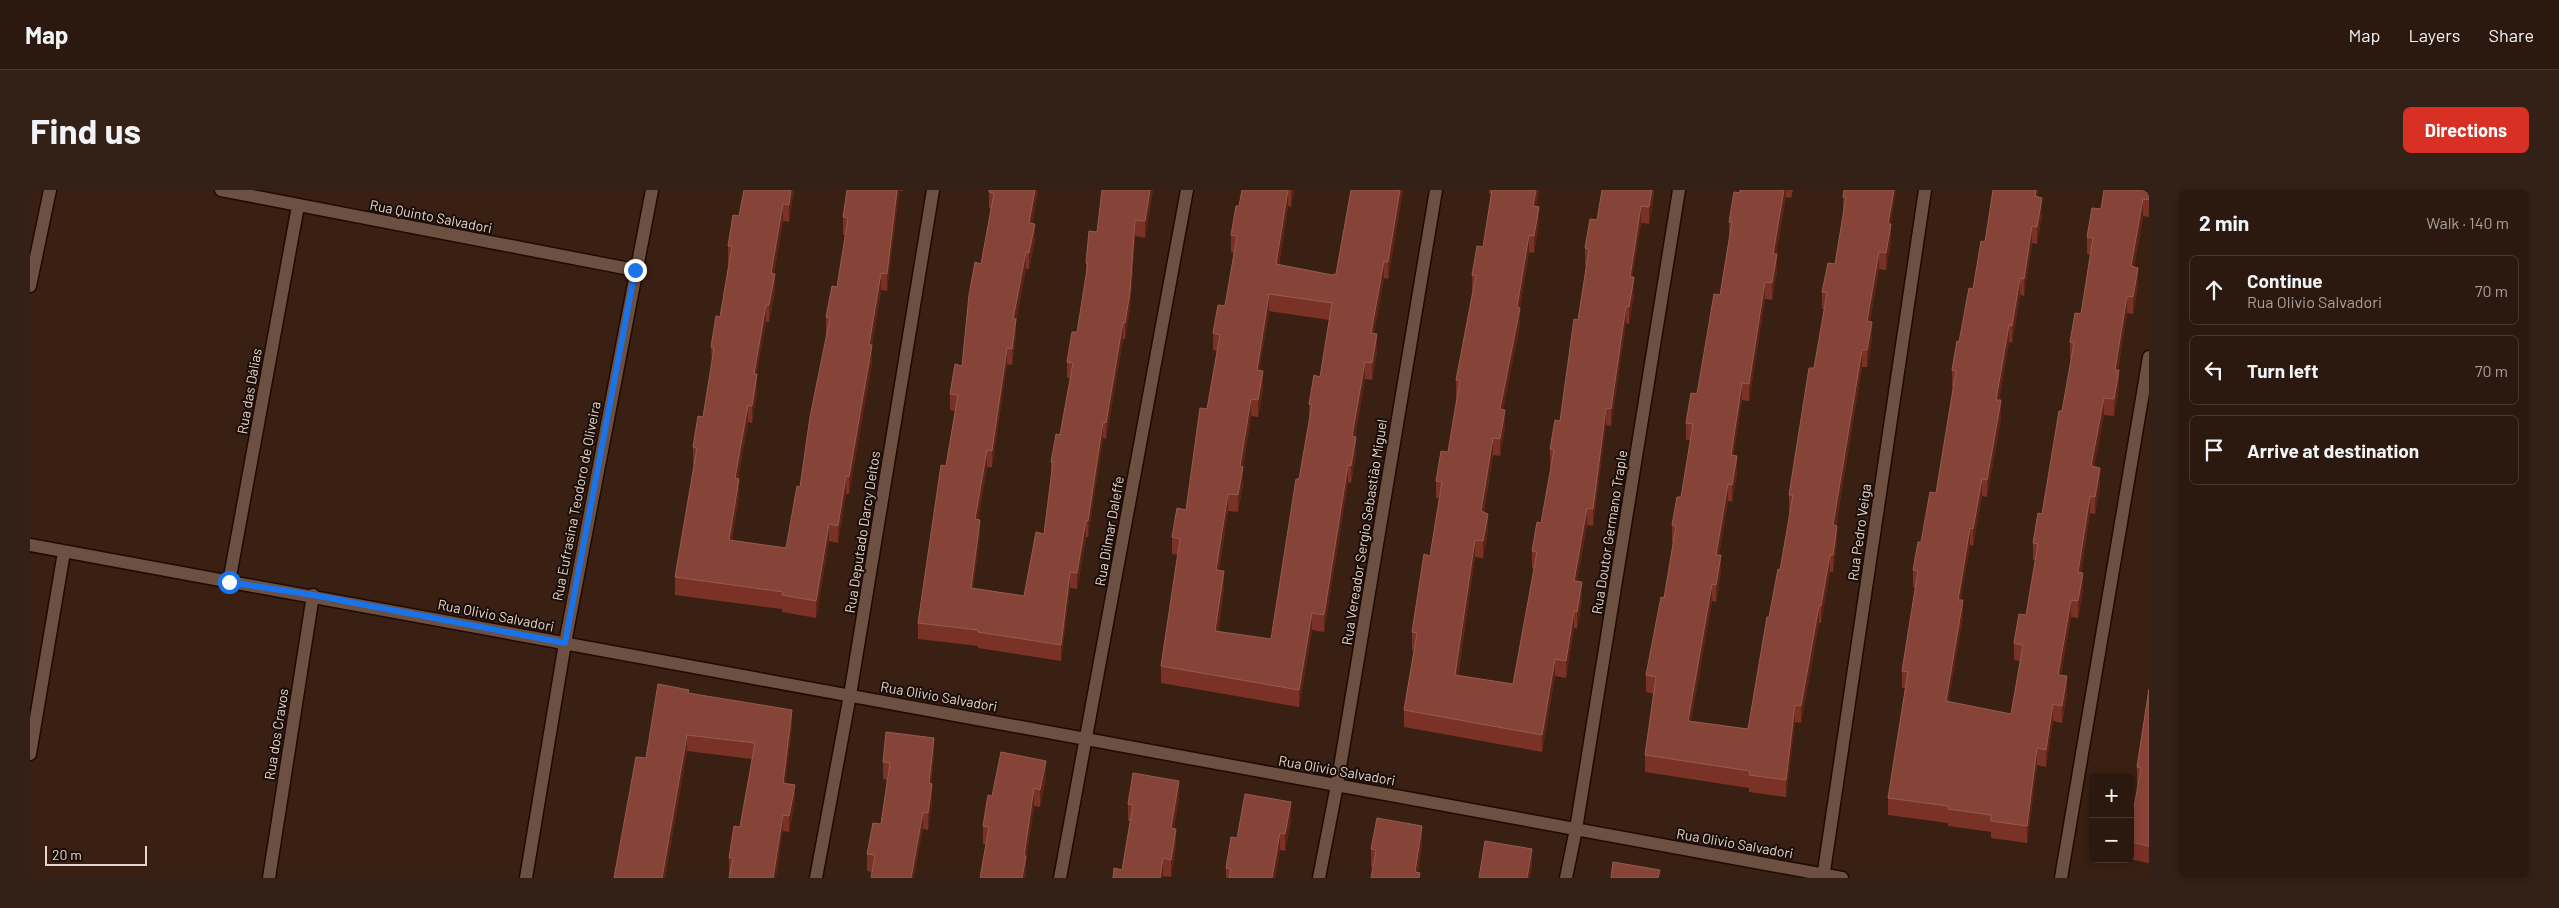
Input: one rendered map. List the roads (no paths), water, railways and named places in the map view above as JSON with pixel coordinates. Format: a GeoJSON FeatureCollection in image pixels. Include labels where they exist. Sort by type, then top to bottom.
{"type":"FeatureCollection","features":[{"type":"Feature","properties":{"kind":"street"},"geometry":{"type":"LineString","coordinates":[[30,286],[50,190]]}},
{"type":"Feature","properties":{"kind":"street","name":"Rua Quinto Salvadori"},"geometry":{"type":"LineString","coordinates":[[221,190],[635,270]]}},
{"type":"Feature","properties":{"kind":"street","name":"Rua Eufrasina Teodoro de Oliveira"},"geometry":{"type":"LineString","coordinates":[[526,878],[565,643],[635,270],[652,190]]}},
{"type":"Feature","properties":{"kind":"street","name":"Rua Deputado Darcy Deitos"},"geometry":{"type":"LineString","coordinates":[[816,878],[850,695],[933,190]]}},
{"type":"Feature","properties":{"kind":"street","name":"Rua Dilmar Daleffe"},"geometry":{"type":"LineString","coordinates":[[1060,878],[1187,190]]}},
{"type":"Feature","properties":{"kind":"street","name":"Rua Vereador Sergio Sebastião Miguel"},"geometry":{"type":"LineString","coordinates":[[1319,878],[1337,785],[1436,190]]}},
{"type":"Feature","properties":{"kind":"street","name":"Rua Doutor Germano Traple"},"geometry":{"type":"LineString","coordinates":[[1566,878],[1576,829],[1679,190]]}},
{"type":"Feature","properties":{"kind":"street","name":"Rua Pedro Veiga"},"geometry":{"type":"LineString","coordinates":[[1823,876],[1926,190]]}},
{"type":"Feature","properties":{"kind":"street","name":"Rua das Dálias"},"geometry":{"type":"LineString","coordinates":[[229,582],[298,206]]}},
{"type":"Feature","properties":{"kind":"street"},"geometry":{"type":"LineString","coordinates":[[2061,878],[2149,357]]}},
{"type":"Feature","properties":{"kind":"street","name":"Rua Olivio Salvadori"},"geometry":{"type":"LineString","coordinates":[[30,545],[229,582],[313,595],[1842,878]]}},
{"type":"Feature","properties":{"kind":"street"},"geometry":{"type":"LineString","coordinates":[[30,754],[64,552]]}},
{"type":"Feature","properties":{"kind":"street","name":"Rua dos Cravos"},"geometry":{"type":"LineString","coordinates":[[269,878],[313,595]]}}]}
